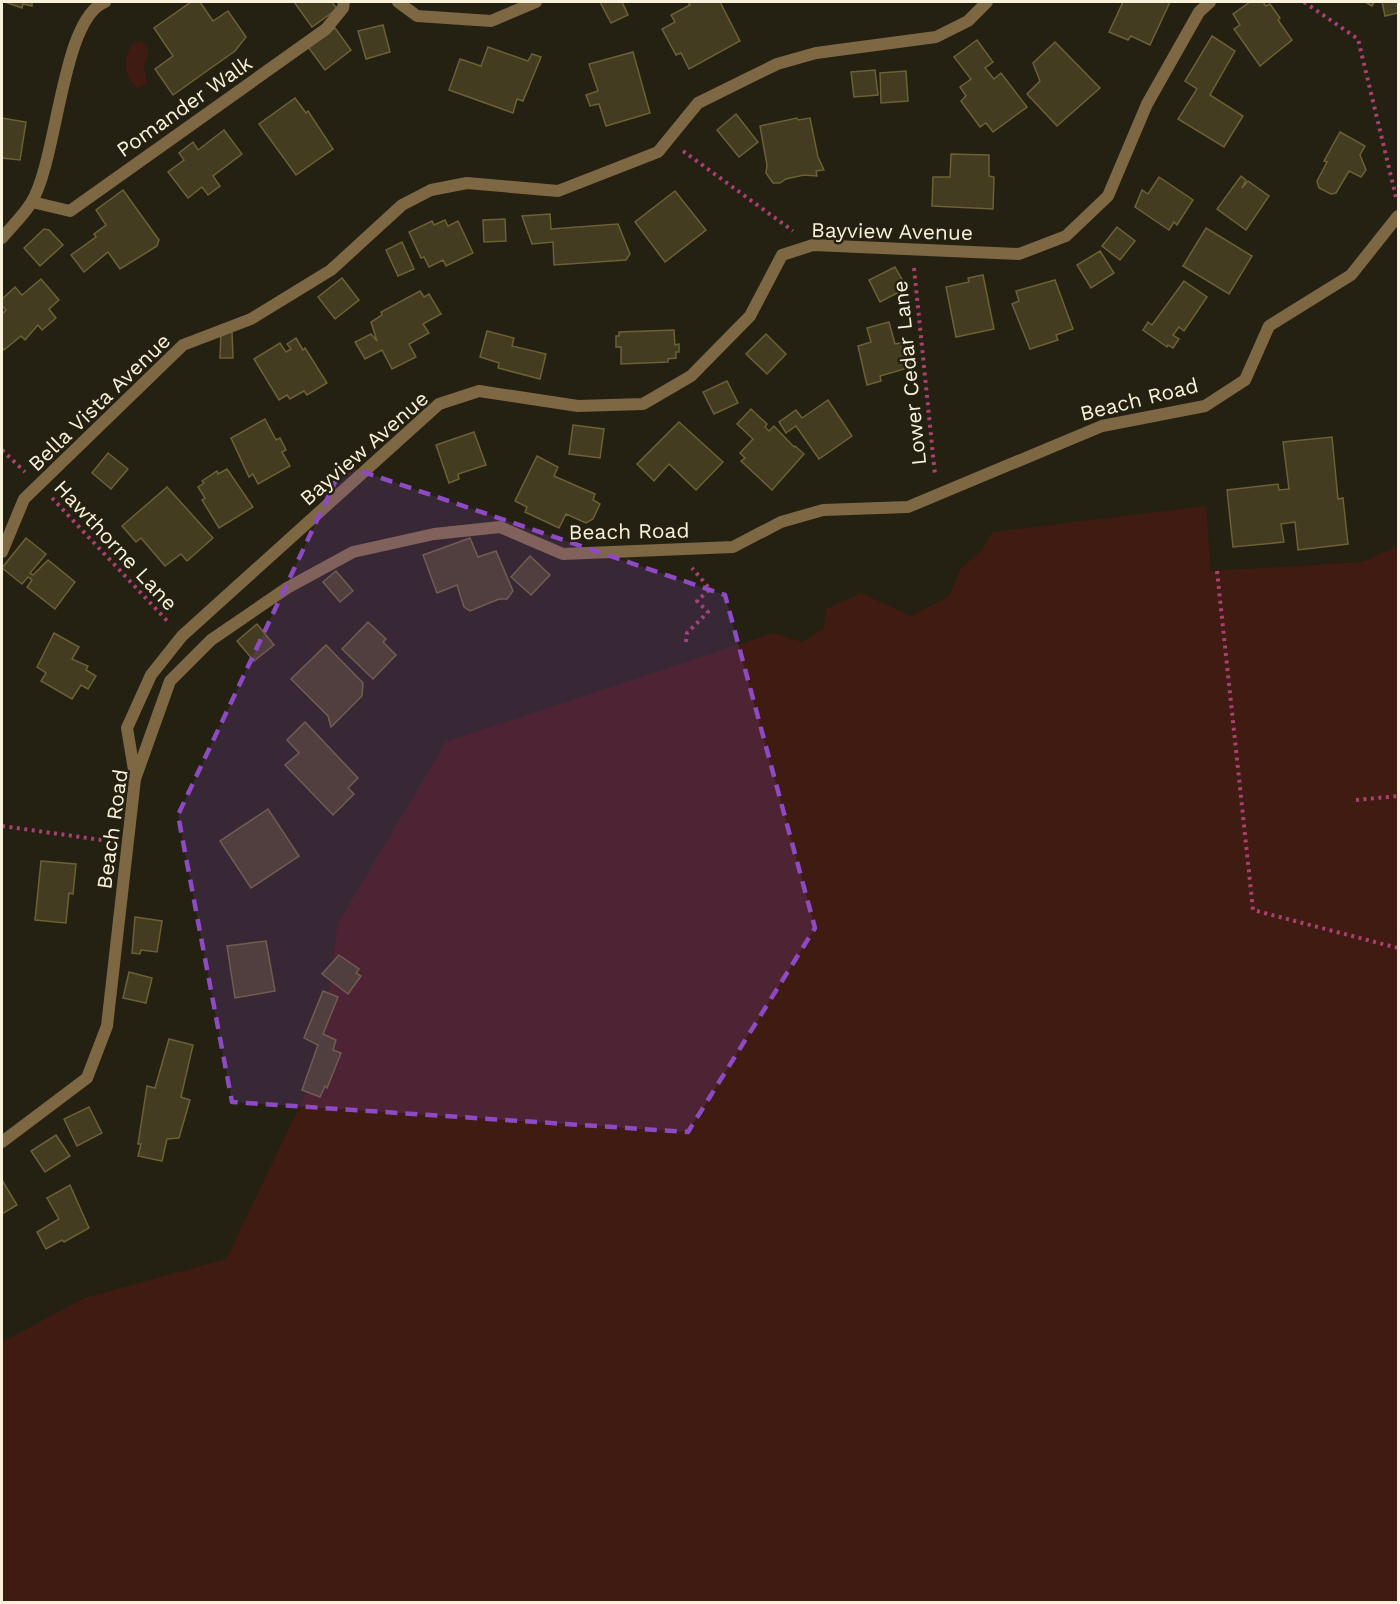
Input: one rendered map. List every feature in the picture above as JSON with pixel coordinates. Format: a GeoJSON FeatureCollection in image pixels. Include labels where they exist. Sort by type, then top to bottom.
{"type":"FeatureCollection","features":[{"type":"Feature","properties":{"kind":"street"},"geometry":{"type":"LineString","coordinates":[[2,238],[32,202],[54,136],[76,38],[86,16],[105,2]]}},
{"type":"Feature","properties":{"kind":"street","name":"Pomander Walk"},"geometry":{"type":"LineString","coordinates":[[32,202],[70,211],[326,29],[343,8],[344,2]]}},
{"type":"Feature","properties":{"kind":"street"},"geometry":{"type":"LineString","coordinates":[[398,2],[417,16],[491,21],[536,2]]}},
{"type":"Feature","properties":{"kind":"street","name":"Bella Vista Avenue"},"geometry":{"type":"LineString","coordinates":[[2,552],[24,500],[183,345],[251,319],[331,270],[402,205],[431,190],[467,183],[558,191],[658,152],[698,104],[777,64],[816,53],[936,37],[968,21],[987,2]]}},
{"type":"Feature","properties":{"kind":"street","name":"Bayview Avenue"},"geometry":{"type":"LineString","coordinates":[[135,779],[127,728],[151,675],[182,636],[439,404],[479,391],[578,406],[643,404],[691,376],[750,316],[782,255],[813,245],[1019,254],[1066,236],[1108,196],[1147,104],[1199,12],[1210,2]]}},
{"type":"Feature","properties":{"kind":"street","name":"Beach Road"},"geometry":{"type":"LineString","coordinates":[[2,1142],[87,1078],[107,1026],[135,779],[170,681],[211,640],[287,588],[353,552],[434,534],[500,527],[563,554],[733,547],[781,522],[823,510],[908,507],[1102,426],[1205,406],[1245,380],[1269,326],[1351,275],[1398,216]]}},
{"type":"Feature","properties":{"kind":"path"},"geometry":{"type":"LineString","coordinates":[[1304,2],[1358,39],[1398,207]]}},
{"type":"Feature","properties":{"kind":"path"},"geometry":{"type":"LineString","coordinates":[[668,140],[813,245]]}},
{"type":"Feature","properties":{"kind":"path","name":"Lower Cedar Lane"},"geometry":{"type":"LineString","coordinates":[[912,249],[937,494]]}},
{"type":"Feature","properties":{"kind":"path","name":"Hawthorne Lane"},"geometry":{"type":"LineString","coordinates":[[2,450],[40,485],[182,636]]}},
{"type":"Feature","properties":{"kind":"path"},"geometry":{"type":"LineString","coordinates":[[686,642],[687,633],[708,612],[697,601],[710,589],[691,566]]}},
{"type":"Feature","properties":{"kind":"path"},"geometry":{"type":"LineString","coordinates":[[1217,571],[1253,910],[1398,948]]}},
{"type":"Feature","properties":{"kind":"path"},"geometry":{"type":"LineString","coordinates":[[1356,800],[1398,796]]}},
{"type":"Feature","properties":{"kind":"path"},"geometry":{"type":"LineString","coordinates":[[2,826],[128,843]]}},
{"type":"Feature","properties":{"kind":"highlighted area"},"geometry":{"type":"Polygon","coordinates":[[[343,465],[725,595],[815,928],[688,1132],[232,1102],[178,815],[343,465]]]}},
{"type":"Feature","properties":{"kind":"shaded area"},"geometry":{"type":"Polygon","coordinates":[[[140,41],[148,48],[148,57],[144,65],[147,82],[138,88],[129,79],[126,63],[131,45],[140,41]]]}},
{"type":"Feature","properties":{"kind":"shaded area"},"geometry":{"type":"Polygon","coordinates":[[[1206,506],[1211,571],[1362,562],[1398,546],[1398,1602],[2,1602],[2,1342],[84,1298],[226,1259],[317,1070],[338,923],[446,742],[774,633],[802,642],[824,628],[826,609],[861,593],[911,616],[949,596],[961,568],[981,551],[992,532],[1206,506]]]}},
{"type":"Feature","properties":{"kind":"building"},"geometry":{"type":"Polygon","coordinates":[[[5,2],[32,2],[32,6],[23,4],[22,8],[5,2]]]}},
{"type":"Feature","properties":{"kind":"building"},"geometry":{"type":"Polygon","coordinates":[[[191,2],[200,2],[213,21],[228,11],[246,37],[235,51],[173,95],[155,69],[173,56],[154,28],[191,2]]]}},
{"type":"Feature","properties":{"kind":"building"},"geometry":{"type":"Polygon","coordinates":[[[294,2],[332,2],[337,9],[312,27],[294,2]]]}},
{"type":"Feature","properties":{"kind":"building"},"geometry":{"type":"Polygon","coordinates":[[[600,2],[622,2],[628,15],[611,23],[600,2]]]}},
{"type":"Feature","properties":{"kind":"building"},"geometry":{"type":"Polygon","coordinates":[[[688,2],[720,2],[740,41],[689,69],[681,53],[676,55],[662,29],[675,22],[671,15],[690,5],[688,2]]]}},
{"type":"Feature","properties":{"kind":"building"},"geometry":{"type":"Polygon","coordinates":[[[1123,2],[1170,2],[1150,45],[1131,36],[1128,40],[1109,32],[1123,2]]]}},
{"type":"Feature","properties":{"kind":"building"},"geometry":{"type":"Polygon","coordinates":[[[1250,2],[1263,2],[1266,6],[1270,4],[1292,40],[1260,66],[1234,29],[1240,25],[1233,14],[1250,2]]]}},
{"type":"Feature","properties":{"kind":"building"},"geometry":{"type":"Polygon","coordinates":[[[1382,2],[1398,2],[1398,13],[1385,16],[1382,2]]]}},
{"type":"Feature","properties":{"kind":"building"},"geometry":{"type":"Polygon","coordinates":[[[383,25],[390,52],[366,59],[358,31],[383,25]]]}},
{"type":"Feature","properties":{"kind":"building"},"geometry":{"type":"Polygon","coordinates":[[[335,28],[351,50],[325,70],[308,47],[335,28]]]}},
{"type":"Feature","properties":{"kind":"building"},"geometry":{"type":"Polygon","coordinates":[[[1212,36],[1235,51],[1210,95],[1243,116],[1224,147],[1178,119],[1197,89],[1185,81],[1212,36]]]}},
{"type":"Feature","properties":{"kind":"building"},"geometry":{"type":"Polygon","coordinates":[[[977,40],[993,62],[985,68],[994,79],[1001,73],[1027,107],[993,132],[986,123],[980,127],[961,101],[966,96],[960,87],[971,79],[954,57],[977,40]]]}},
{"type":"Feature","properties":{"kind":"building"},"geometry":{"type":"Polygon","coordinates":[[[1055,42],[1100,88],[1057,126],[1027,94],[1040,81],[1033,63],[1055,42]]]}},
{"type":"Feature","properties":{"kind":"building"},"geometry":{"type":"Polygon","coordinates":[[[488,47],[528,61],[532,54],[541,57],[523,101],[517,99],[513,113],[449,90],[460,59],[481,66],[488,47]]]}},
{"type":"Feature","properties":{"kind":"building"},"geometry":{"type":"Polygon","coordinates":[[[633,52],[650,113],[606,126],[599,104],[590,106],[586,95],[598,91],[589,64],[633,52]]]}},
{"type":"Feature","properties":{"kind":"building"},"geometry":{"type":"Polygon","coordinates":[[[875,70],[878,95],[854,97],[851,72],[875,70]]]}},
{"type":"Feature","properties":{"kind":"building"},"geometry":{"type":"Polygon","coordinates":[[[906,71],[908,101],[881,103],[880,73],[906,71]]]}},
{"type":"Feature","properties":{"kind":"building"},"geometry":{"type":"Polygon","coordinates":[[[295,98],[306,113],[308,111],[333,149],[296,175],[259,124],[295,98]]]}},
{"type":"Feature","properties":{"kind":"building"},"geometry":{"type":"Polygon","coordinates":[[[736,114],[758,142],[739,157],[717,130],[736,114]]]}},
{"type":"Feature","properties":{"kind":"building"},"geometry":{"type":"Polygon","coordinates":[[[2,118],[26,122],[20,160],[2,158],[2,118]]]}},
{"type":"Feature","properties":{"kind":"building"},"geometry":{"type":"Polygon","coordinates":[[[797,118],[798,120],[810,118],[818,157],[824,170],[816,171],[817,176],[804,175],[773,183],[766,173],[767,165],[760,126],[797,118]]]}},
{"type":"Feature","properties":{"kind":"building"},"geometry":{"type":"Polygon","coordinates":[[[224,130],[242,154],[213,176],[220,186],[208,195],[202,187],[188,198],[168,172],[184,160],[179,153],[193,142],[198,150],[224,130]]]}},
{"type":"Feature","properties":{"kind":"building"},"geometry":{"type":"Polygon","coordinates":[[[1340,132],[1365,146],[1360,155],[1366,170],[1361,177],[1349,171],[1336,193],[1331,194],[1319,188],[1317,181],[1327,162],[1324,161],[1340,132]]]}},
{"type":"Feature","properties":{"kind":"building"},"geometry":{"type":"Polygon","coordinates":[[[951,154],[989,155],[989,176],[994,177],[993,209],[932,206],[933,177],[950,177],[951,154]]]}},
{"type":"Feature","properties":{"kind":"building"},"geometry":{"type":"Polygon","coordinates":[[[1241,176],[1246,180],[1242,188],[1248,181],[1269,196],[1246,230],[1217,209],[1241,176]]]}},
{"type":"Feature","properties":{"kind":"building"},"geometry":{"type":"Polygon","coordinates":[[[1159,177],[1193,200],[1177,225],[1174,222],[1169,230],[1135,207],[1142,190],[1148,194],[1159,177]]]}},
{"type":"Feature","properties":{"kind":"building"},"geometry":{"type":"Polygon","coordinates":[[[123,190],[159,240],[157,246],[120,269],[108,252],[84,272],[71,255],[96,237],[94,234],[106,225],[96,210],[123,190]]]}},
{"type":"Feature","properties":{"kind":"building"},"geometry":{"type":"Polygon","coordinates":[[[675,191],[706,230],[665,262],[635,222],[675,191]]]}},
{"type":"Feature","properties":{"kind":"building"},"geometry":{"type":"Polygon","coordinates":[[[550,214],[551,229],[618,224],[630,254],[626,260],[554,265],[553,242],[532,244],[522,216],[550,214]]]}},
{"type":"Feature","properties":{"kind":"building"},"geometry":{"type":"Polygon","coordinates":[[[505,219],[506,241],[484,242],[483,220],[505,219]]]}},
{"type":"Feature","properties":{"kind":"building"},"geometry":{"type":"Polygon","coordinates":[[[445,220],[448,226],[458,221],[473,253],[446,266],[443,260],[429,267],[424,257],[421,258],[409,232],[432,221],[434,225],[445,220]]]}},
{"type":"Feature","properties":{"kind":"building"},"geometry":{"type":"Polygon","coordinates":[[[1117,227],[1135,241],[1120,260],[1102,246],[1117,227]]]}},
{"type":"Feature","properties":{"kind":"building"},"geometry":{"type":"Polygon","coordinates":[[[1206,228],[1252,256],[1229,294],[1183,266],[1206,228]]]}},
{"type":"Feature","properties":{"kind":"building"},"geometry":{"type":"Polygon","coordinates":[[[44,229],[49,230],[63,245],[40,266],[24,248],[44,229]]]}},
{"type":"Feature","properties":{"kind":"building"},"geometry":{"type":"Polygon","coordinates":[[[402,242],[414,269],[398,276],[386,250],[402,242]]]}},
{"type":"Feature","properties":{"kind":"building"},"geometry":{"type":"Polygon","coordinates":[[[1100,251],[1114,273],[1091,288],[1077,265],[1100,251]]]}},
{"type":"Feature","properties":{"kind":"building"},"geometry":{"type":"Polygon","coordinates":[[[895,267],[907,288],[880,302],[869,280],[895,267]]]}},
{"type":"Feature","properties":{"kind":"building"},"geometry":{"type":"Polygon","coordinates":[[[983,275],[994,329],[956,337],[946,287],[969,282],[968,278],[983,275]]]}},
{"type":"Feature","properties":{"kind":"building"},"geometry":{"type":"Polygon","coordinates":[[[342,278],[359,300],[335,319],[318,297],[342,278]]]}},
{"type":"Feature","properties":{"kind":"building"},"geometry":{"type":"Polygon","coordinates":[[[41,279],[59,300],[49,309],[56,318],[42,330],[38,325],[25,340],[21,336],[4,350],[2,347],[2,314],[6,310],[2,306],[2,299],[15,287],[22,295],[41,279]]]}},
{"type":"Feature","properties":{"kind":"building"},"geometry":{"type":"Polygon","coordinates":[[[1055,280],[1073,329],[1056,335],[1058,340],[1030,349],[1012,304],[1019,301],[1016,291],[1055,280]]]}},
{"type":"Feature","properties":{"kind":"building"},"geometry":{"type":"Polygon","coordinates":[[[1184,281],[1207,297],[1184,331],[1179,327],[1173,335],[1179,339],[1173,348],[1168,345],[1167,347],[1143,330],[1148,322],[1152,325],[1184,281]]]}},
{"type":"Feature","properties":{"kind":"building"},"geometry":{"type":"Polygon","coordinates":[[[420,291],[424,297],[429,294],[441,314],[423,324],[429,333],[409,344],[416,357],[392,369],[382,350],[365,359],[355,342],[371,334],[377,341],[371,322],[382,315],[381,312],[420,291]]]}},
{"type":"Feature","properties":{"kind":"building"},"geometry":{"type":"Polygon","coordinates":[[[889,322],[895,344],[905,342],[911,367],[880,376],[881,381],[867,385],[858,346],[871,342],[867,328],[889,322]]]}},
{"type":"Feature","properties":{"kind":"building"},"geometry":{"type":"Polygon","coordinates":[[[674,330],[675,345],[679,344],[676,358],[668,359],[668,362],[621,364],[621,347],[616,347],[616,336],[619,336],[619,332],[674,330]]]}},
{"type":"Feature","properties":{"kind":"building"},"geometry":{"type":"Polygon","coordinates":[[[221,331],[232,332],[233,358],[220,358],[221,331]]]}},
{"type":"Feature","properties":{"kind":"building"},"geometry":{"type":"Polygon","coordinates":[[[487,331],[514,338],[512,346],[546,354],[540,379],[498,368],[499,363],[480,357],[487,331]]]}},
{"type":"Feature","properties":{"kind":"building"},"geometry":{"type":"Polygon","coordinates":[[[766,334],[786,354],[767,374],[746,354],[766,334]]]}},
{"type":"Feature","properties":{"kind":"building"},"geometry":{"type":"Polygon","coordinates":[[[296,338],[327,383],[307,395],[304,391],[290,399],[287,395],[279,400],[254,359],[280,343],[286,352],[291,349],[287,344],[296,338]]]}},
{"type":"Feature","properties":{"kind":"building"},"geometry":{"type":"Polygon","coordinates":[[[727,381],[738,403],[714,414],[703,392],[727,381]]]}},
{"type":"Feature","properties":{"kind":"building"},"geometry":{"type":"Polygon","coordinates":[[[828,400],[852,436],[819,459],[796,426],[786,433],[779,422],[796,410],[802,418],[828,400]]]}},
{"type":"Feature","properties":{"kind":"building"},"geometry":{"type":"Polygon","coordinates":[[[751,409],[767,424],[765,427],[769,431],[774,426],[804,454],[772,490],[741,461],[745,458],[740,453],[753,439],[737,424],[751,409]]]}},
{"type":"Feature","properties":{"kind":"building"},"geometry":{"type":"Polygon","coordinates":[[[265,419],[276,440],[280,438],[286,450],[282,452],[290,466],[258,484],[253,474],[249,477],[231,438],[265,419]]]}},
{"type":"Feature","properties":{"kind":"building"},"geometry":{"type":"Polygon","coordinates":[[[679,422],[723,462],[696,490],[669,464],[654,481],[637,464],[679,422]]]}},
{"type":"Feature","properties":{"kind":"building"},"geometry":{"type":"Polygon","coordinates":[[[573,425],[604,429],[600,458],[569,454],[573,425]]]}},
{"type":"Feature","properties":{"kind":"building"},"geometry":{"type":"Polygon","coordinates":[[[474,432],[486,465],[458,474],[459,479],[449,483],[436,445],[474,432]]]}},
{"type":"Feature","properties":{"kind":"building"},"geometry":{"type":"Polygon","coordinates":[[[1332,437],[1338,499],[1343,498],[1348,544],[1298,550],[1295,522],[1281,524],[1284,542],[1233,547],[1227,490],[1278,484],[1279,490],[1289,489],[1283,442],[1332,437]]]}},
{"type":"Feature","properties":{"kind":"building"},"geometry":{"type":"Polygon","coordinates":[[[108,453],[128,469],[111,489],[92,473],[108,453]]]}},
{"type":"Feature","properties":{"kind":"building"},"geometry":{"type":"Polygon","coordinates":[[[537,456],[558,467],[554,476],[595,494],[593,500],[600,504],[593,519],[586,523],[566,514],[559,528],[525,512],[527,507],[515,501],[537,456]]]}},
{"type":"Feature","properties":{"kind":"building"},"geometry":{"type":"Polygon","coordinates":[[[227,469],[253,507],[219,528],[202,500],[205,498],[198,487],[204,483],[202,481],[217,471],[218,474],[227,469]]]}},
{"type":"Feature","properties":{"kind":"building"},"geometry":{"type":"Polygon","coordinates":[[[167,487],[213,538],[187,561],[181,554],[165,566],[141,538],[136,542],[122,526],[167,487]]]}},
{"type":"Feature","properties":{"kind":"building"},"geometry":{"type":"Polygon","coordinates":[[[26,538],[46,554],[30,573],[33,575],[48,560],[75,582],[55,609],[27,587],[32,580],[28,577],[22,584],[2,568],[26,538]]]}},
{"type":"Feature","properties":{"kind":"building"},"geometry":{"type":"Polygon","coordinates":[[[470,538],[478,557],[496,551],[513,591],[507,599],[499,599],[470,611],[464,607],[457,585],[437,593],[423,555],[470,538]]]}},
{"type":"Feature","properties":{"kind":"building"},"geometry":{"type":"Polygon","coordinates":[[[530,556],[550,575],[531,595],[511,577],[530,556]]]}},
{"type":"Feature","properties":{"kind":"building"},"geometry":{"type":"Polygon","coordinates":[[[336,571],[353,591],[340,602],[323,582],[336,571]]]}},
{"type":"Feature","properties":{"kind":"building"},"geometry":{"type":"Polygon","coordinates":[[[368,622],[386,639],[383,642],[396,655],[373,679],[342,649],[368,622]]]}},
{"type":"Feature","properties":{"kind":"building"},"geometry":{"type":"Polygon","coordinates":[[[257,624],[274,645],[254,661],[237,641],[257,624]]]}},
{"type":"Feature","properties":{"kind":"building"},"geometry":{"type":"Polygon","coordinates":[[[54,633],[79,647],[72,659],[88,666],[86,670],[96,676],[88,689],[81,685],[72,699],[41,681],[46,673],[37,667],[54,633]]]}},
{"type":"Feature","properties":{"kind":"building"},"geometry":{"type":"Polygon","coordinates":[[[326,645],[363,683],[362,696],[331,727],[328,716],[291,679],[326,645]]]}},
{"type":"Feature","properties":{"kind":"building"},"geometry":{"type":"Polygon","coordinates":[[[305,722],[358,778],[348,788],[354,794],[333,815],[285,765],[299,753],[287,740],[305,722]]]}},
{"type":"Feature","properties":{"kind":"building"},"geometry":{"type":"Polygon","coordinates":[[[268,809],[299,856],[251,888],[220,841],[268,809]]]}},
{"type":"Feature","properties":{"kind":"building"},"geometry":{"type":"Polygon","coordinates":[[[41,861],[76,864],[73,894],[69,893],[66,923],[35,920],[41,861]]]}},
{"type":"Feature","properties":{"kind":"building"},"geometry":{"type":"Polygon","coordinates":[[[135,917],[162,921],[157,952],[141,950],[140,954],[132,953],[135,917]]]}},
{"type":"Feature","properties":{"kind":"building"},"geometry":{"type":"Polygon","coordinates":[[[266,941],[275,991],[235,998],[227,946],[266,941]]]}},
{"type":"Feature","properties":{"kind":"building"},"geometry":{"type":"Polygon","coordinates":[[[339,955],[359,969],[356,973],[361,976],[348,994],[322,974],[339,955]]]}},
{"type":"Feature","properties":{"kind":"building"},"geometry":{"type":"Polygon","coordinates":[[[129,972],[152,978],[146,1003],[123,998],[129,972]]]}},
{"type":"Feature","properties":{"kind":"building"},"geometry":{"type":"Polygon","coordinates":[[[323,991],[338,997],[323,1034],[336,1040],[333,1050],[341,1053],[327,1088],[325,1086],[320,1097],[302,1090],[318,1045],[304,1038],[323,991]]]}},
{"type":"Feature","properties":{"kind":"building"},"geometry":{"type":"Polygon","coordinates":[[[169,1039],[193,1045],[181,1097],[190,1100],[179,1138],[167,1139],[162,1161],[138,1156],[141,1144],[138,1144],[147,1086],[155,1088],[169,1039]]]}},
{"type":"Feature","properties":{"kind":"building"},"geometry":{"type":"Polygon","coordinates":[[[89,1107],[102,1133],[77,1146],[64,1119],[89,1107]]]}},
{"type":"Feature","properties":{"kind":"building"},"geometry":{"type":"Polygon","coordinates":[[[56,1135],[70,1156],[45,1172],[31,1151],[56,1135]]]}},
{"type":"Feature","properties":{"kind":"building"},"geometry":{"type":"Polygon","coordinates":[[[2,1180],[17,1205],[2,1214],[2,1180]]]}},
{"type":"Feature","properties":{"kind":"building"},"geometry":{"type":"Polygon","coordinates":[[[70,1185],[89,1228],[46,1249],[37,1232],[59,1219],[47,1198],[70,1185]]]}}]}
